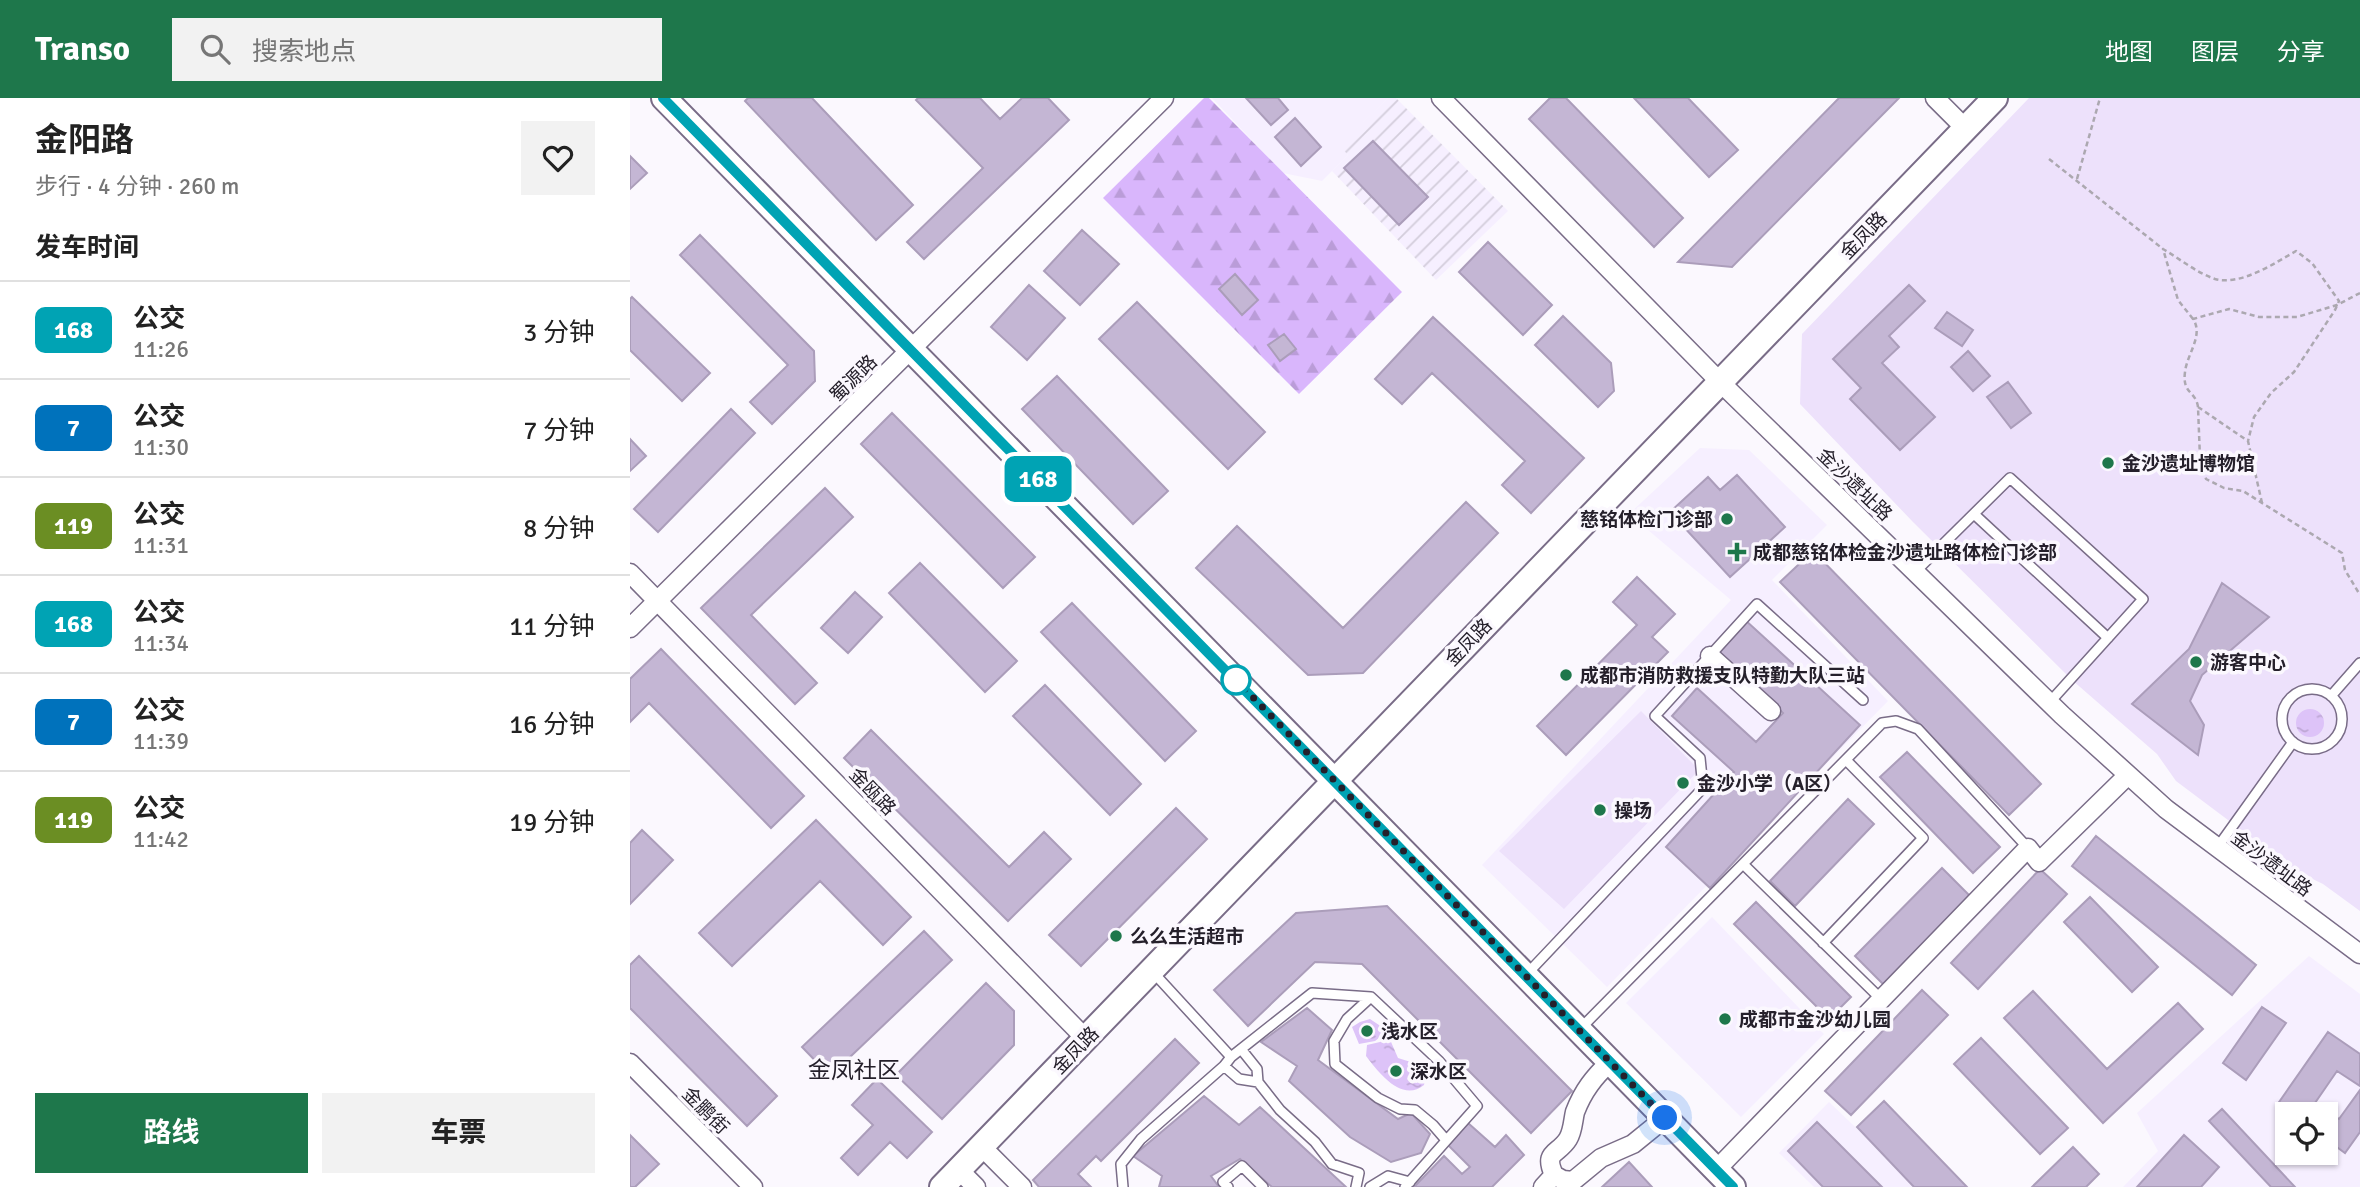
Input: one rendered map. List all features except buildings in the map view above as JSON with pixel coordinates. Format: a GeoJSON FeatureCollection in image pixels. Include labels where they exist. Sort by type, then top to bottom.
{"type":"FeatureCollection","features":[{"type":"Feature","properties":{"kind":"street"},"geometry":{"type":"LineString","coordinates":[[663,98],[1724,1178],[1881,999],[2028,848],[2039,862],[2128,775]]}},
{"type":"Feature","properties":{"kind":"street","name":"蜀源路"},"geometry":{"type":"LineString","coordinates":[[630,628],[1164,98]]}},
{"type":"Feature","properties":{"kind":"street","name":"金沙遗址路"},"geometry":{"type":"LineString","coordinates":[[1441,98],[1720,382],[2049,703],[2166,809],[2360,954]]}},
{"type":"Feature","properties":{"kind":"street"},"geometry":{"type":"LineString","coordinates":[[1935,98],[1966,129]]}},
{"type":"Feature","properties":{"kind":"street","name":"金凤路"},"geometry":{"type":"LineString","coordinates":[[959,1181],[981,1146],[1995,98]]}},
{"type":"Feature","properties":{"kind":"street","name":"金瓯路"},"geometry":{"type":"LineString","coordinates":[[630,573],[1086,1039]]}},
{"type":"Feature","properties":{"kind":"street"},"geometry":{"type":"LineString","coordinates":[[1710,656],[1771,711]]}},
{"type":"Feature","properties":{"kind":"street"},"geometry":{"type":"LineString","coordinates":[[1610,1062],[1586,1088],[1574,1114],[1568,1138],[1551,1156],[1549,1163],[1554,1183],[1573,1181],[1601,1158],[1633,1144],[1665,1118]]}},
{"type":"Feature","properties":{"kind":"street","name":"金鹏街"},"geometry":{"type":"LineString","coordinates":[[630,1063],[753,1187]]}},
{"type":"Feature","properties":{"kind":"street"},"geometry":{"type":"LineString","coordinates":[[981,1146],[1022,1187]]}},
{"type":"Feature","properties":{"kind":"lane"},"geometry":{"type":"LineString","coordinates":[[1915,572],[2010,478],[2143,599],[2049,703]]}},
{"type":"Feature","properties":{"kind":"lane"},"geometry":{"type":"LineString","coordinates":[[1974,514],[2108,638]]}},
{"type":"Feature","properties":{"kind":"lane"},"geometry":{"type":"LineString","coordinates":[[1525,976],[1703,788],[1700,758],[1655,716],[1757,604],[1863,700]]}},
{"type":"Feature","properties":{"kind":"lane"},"geometry":{"type":"LineString","coordinates":[[2331,696],[2360,663]]}},
{"type":"Feature","properties":{"kind":"lane"},"geometry":{"type":"LineString","coordinates":[[2311,688],[2322,690],[2331,696],[2337,702],[2342,721],[2335,738],[2319,748],[2301,747],[2292,742],[2282,724],[2285,704],[2301,691],[2311,688]]}},
{"type":"Feature","properties":{"kind":"lane"},"geometry":{"type":"LineString","coordinates":[[1579,1030],[1882,723],[1896,721],[1918,729],[2028,848]]}},
{"type":"Feature","properties":{"kind":"lane"},"geometry":{"type":"LineString","coordinates":[[2217,848],[2292,742]]}},
{"type":"Feature","properties":{"kind":"lane"},"geometry":{"type":"LineString","coordinates":[[1823,943],[1923,838],[1846,760]]}},
{"type":"Feature","properties":{"kind":"lane"},"geometry":{"type":"LineString","coordinates":[[1743,864],[1881,999]]}},
{"type":"Feature","properties":{"kind":"lane"},"geometry":{"type":"LineString","coordinates":[[1152,971],[1231,1057]]}},
{"type":"Feature","properties":{"kind":"lane"},"geometry":{"type":"LineString","coordinates":[[1123,1187],[1121,1164],[1141,1139],[1231,1057],[1312,993],[1371,997],[1438,1061],[1477,1105],[1408,1184],[1388,1176],[1370,1187]]}},
{"type":"Feature","properties":{"kind":"lane"},"geometry":{"type":"LineString","coordinates":[[1371,997],[1348,1019],[1334,1041],[1335,1063],[1378,1098],[1400,1109],[1415,1110],[1446,1140]]}},
{"type":"Feature","properties":{"kind":"lane"},"geometry":{"type":"LineString","coordinates":[[1241,1049],[1257,1069],[1258,1082],[1280,1110],[1315,1142],[1332,1164],[1359,1173],[1356,1187]]}},
{"type":"Feature","properties":{"kind":"lane"},"geometry":{"type":"LineString","coordinates":[[1224,1066],[1239,1079],[1258,1082]]}},
{"type":"Feature","properties":{"kind":"lane"},"geometry":{"type":"LineString","coordinates":[[1227,1187],[1223,1182],[1242,1166],[1263,1187]]}},
{"type":"Feature","properties":{"kind":"path"},"geometry":{"type":"LineString","coordinates":[[2077,180],[2100,98]]}},
{"type":"Feature","properties":{"kind":"path"},"geometry":{"type":"LineString","coordinates":[[2049,159],[2163,249],[2201,273],[2218,280],[2242,277],[2267,268],[2296,251],[2312,263],[2339,301],[2294,372],[2271,393],[2253,417],[2248,441],[2262,503]]}},
{"type":"Feature","properties":{"kind":"path"},"geometry":{"type":"LineString","coordinates":[[2163,249],[2178,300],[2198,325],[2184,380],[2185,388],[2197,400],[2200,458],[2206,480],[2224,488],[2243,491],[2342,553],[2344,570],[2360,595]]}},
{"type":"Feature","properties":{"kind":"path"},"geometry":{"type":"LineString","coordinates":[[2193,319],[2229,309],[2259,317],[2297,317],[2337,305],[2360,293]]}},
{"type":"Feature","properties":{"kind":"path"},"geometry":{"type":"LineString","coordinates":[[2198,407],[2248,441]]}},
{"type":"Feature","properties":{"kind":"shaded area"},"geometry":{"type":"Polygon","coordinates":[[[1212,98],[1388,98],[1340,145],[1348,155],[1322,181],[1283,173],[1212,98]]]}},
{"type":"Feature","properties":{"kind":"shaded area"},"geometry":{"type":"Polygon","coordinates":[[[1388,98],[1396,98],[1508,211],[1436,280],[1332,171],[1348,155],[1339,145],[1388,98]]]}},
{"type":"Feature","properties":{"kind":"shaded area","name":"金沙遗址博物馆"},"geometry":{"type":"Polygon","coordinates":[[[2029,98],[2360,98],[2360,911],[2323,884],[2296,871],[2176,781],[2157,754],[2072,680],[1913,522],[1800,404],[1802,334],[2029,98]]]}},
{"type":"Feature","properties":{"kind":"shaded area","name":"金沙小学（A区）"},"geometry":{"type":"Polygon","coordinates":[[[1700,448],[1749,450],[1827,525],[1772,580],[1888,701],[1607,987],[1482,865],[1731,600],[1629,514],[1700,448]]]}},
{"type":"Feature","properties":{"kind":"shaded area","name":"操场"},"geometry":{"type":"Polygon","coordinates":[[[1641,711],[1699,770],[1564,909],[1499,851],[1641,711]]]}},
{"type":"Feature","properties":{"kind":"shaded area","name":"成都市金沙幼儿园"},"geometry":{"type":"Polygon","coordinates":[[[1712,917],[1824,1034],[1741,1117],[1626,1003],[1712,917]]]}},
{"type":"Feature","properties":{"kind":"shaded area"},"geometry":{"type":"Polygon","coordinates":[[[2309,956],[2360,994],[2360,1187],[2123,1187],[2158,1151],[2137,1113],[2309,956]]]}},
{"type":"Feature","properties":{"kind":"shaded area"},"geometry":{"type":"Polygon","coordinates":[[[1829,1102],[1918,1187],[1814,1187],[1779,1153],[1829,1102]]]}},
{"type":"Feature","properties":{"kind":"green space"},"geometry":{"type":"Polygon","coordinates":[[[1204,98],[1209,98],[1402,292],[1299,394],[1103,198],[1204,98]]]}},
{"type":"Feature","properties":{"kind":"water"},"geometry":{"type":"Polygon","coordinates":[[[2310,709],[2320,713],[2324,723],[2320,733],[2310,737],[2300,733],[2296,723],[2300,713],[2310,709]]]}},
{"type":"Feature","properties":{"kind":"water"},"geometry":{"type":"Polygon","coordinates":[[[1370,1019],[1388,1031],[1375,1041],[1359,1044],[1352,1027],[1370,1019]]]}},
{"type":"Feature","properties":{"kind":"water"},"geometry":{"type":"Polygon","coordinates":[[[1388,1035],[1398,1058],[1417,1064],[1426,1074],[1424,1085],[1416,1090],[1399,1088],[1392,1084],[1366,1056],[1367,1045],[1380,1042],[1388,1035]]]}},
{"type":"Feature","properties":{"kind":"bus line","name":"168"},"geometry":{"type":"LineString","coordinates":[[663,98],[1733,1187]]}},
{"type":"Feature","properties":{"kind":"place","name":"金沙遗址博物馆"},"geometry":{"type":"Point","coordinates":[2108,463]}},
{"type":"Feature","properties":{"kind":"place","name":"慈铭体检门诊部"},"geometry":{"type":"Point","coordinates":[1727,519]}},
{"type":"Feature","properties":{"kind":"place","name":"成都慈铭体检金沙遗址路体检门诊部"},"geometry":{"type":"Point","coordinates":[1737,552]}},
{"type":"Feature","properties":{"kind":"place","name":"游客中心"},"geometry":{"type":"Point","coordinates":[2196,662]}},
{"type":"Feature","properties":{"kind":"place","name":"成都市消防救援支队特勤大队三站"},"geometry":{"type":"Point","coordinates":[1566,675]}},
{"type":"Feature","properties":{"kind":"place","name":"金沙小学（A区）"},"geometry":{"type":"Point","coordinates":[1683,783]}},
{"type":"Feature","properties":{"kind":"place","name":"操场"},"geometry":{"type":"Point","coordinates":[1600,810]}},
{"type":"Feature","properties":{"kind":"place","name":"么么生活超市"},"geometry":{"type":"Point","coordinates":[1116,936]}},
{"type":"Feature","properties":{"kind":"place","name":"成都市金沙幼儿园"},"geometry":{"type":"Point","coordinates":[1725,1019]}},
{"type":"Feature","properties":{"kind":"place","name":"浅水区"},"geometry":{"type":"Point","coordinates":[1367,1031]}},
{"type":"Feature","properties":{"kind":"place","name":"深水区"},"geometry":{"type":"Point","coordinates":[1396,1071]}},
{"type":"Feature","properties":{"kind":"district","name":"金凤社区"},"geometry":{"type":"Point","coordinates":[854,1070]}},
{"type":"Feature","properties":{"kind":"route"},"geometry":{"type":"LineString","coordinates":[[1236,680],[1665,1118]]}}]}
